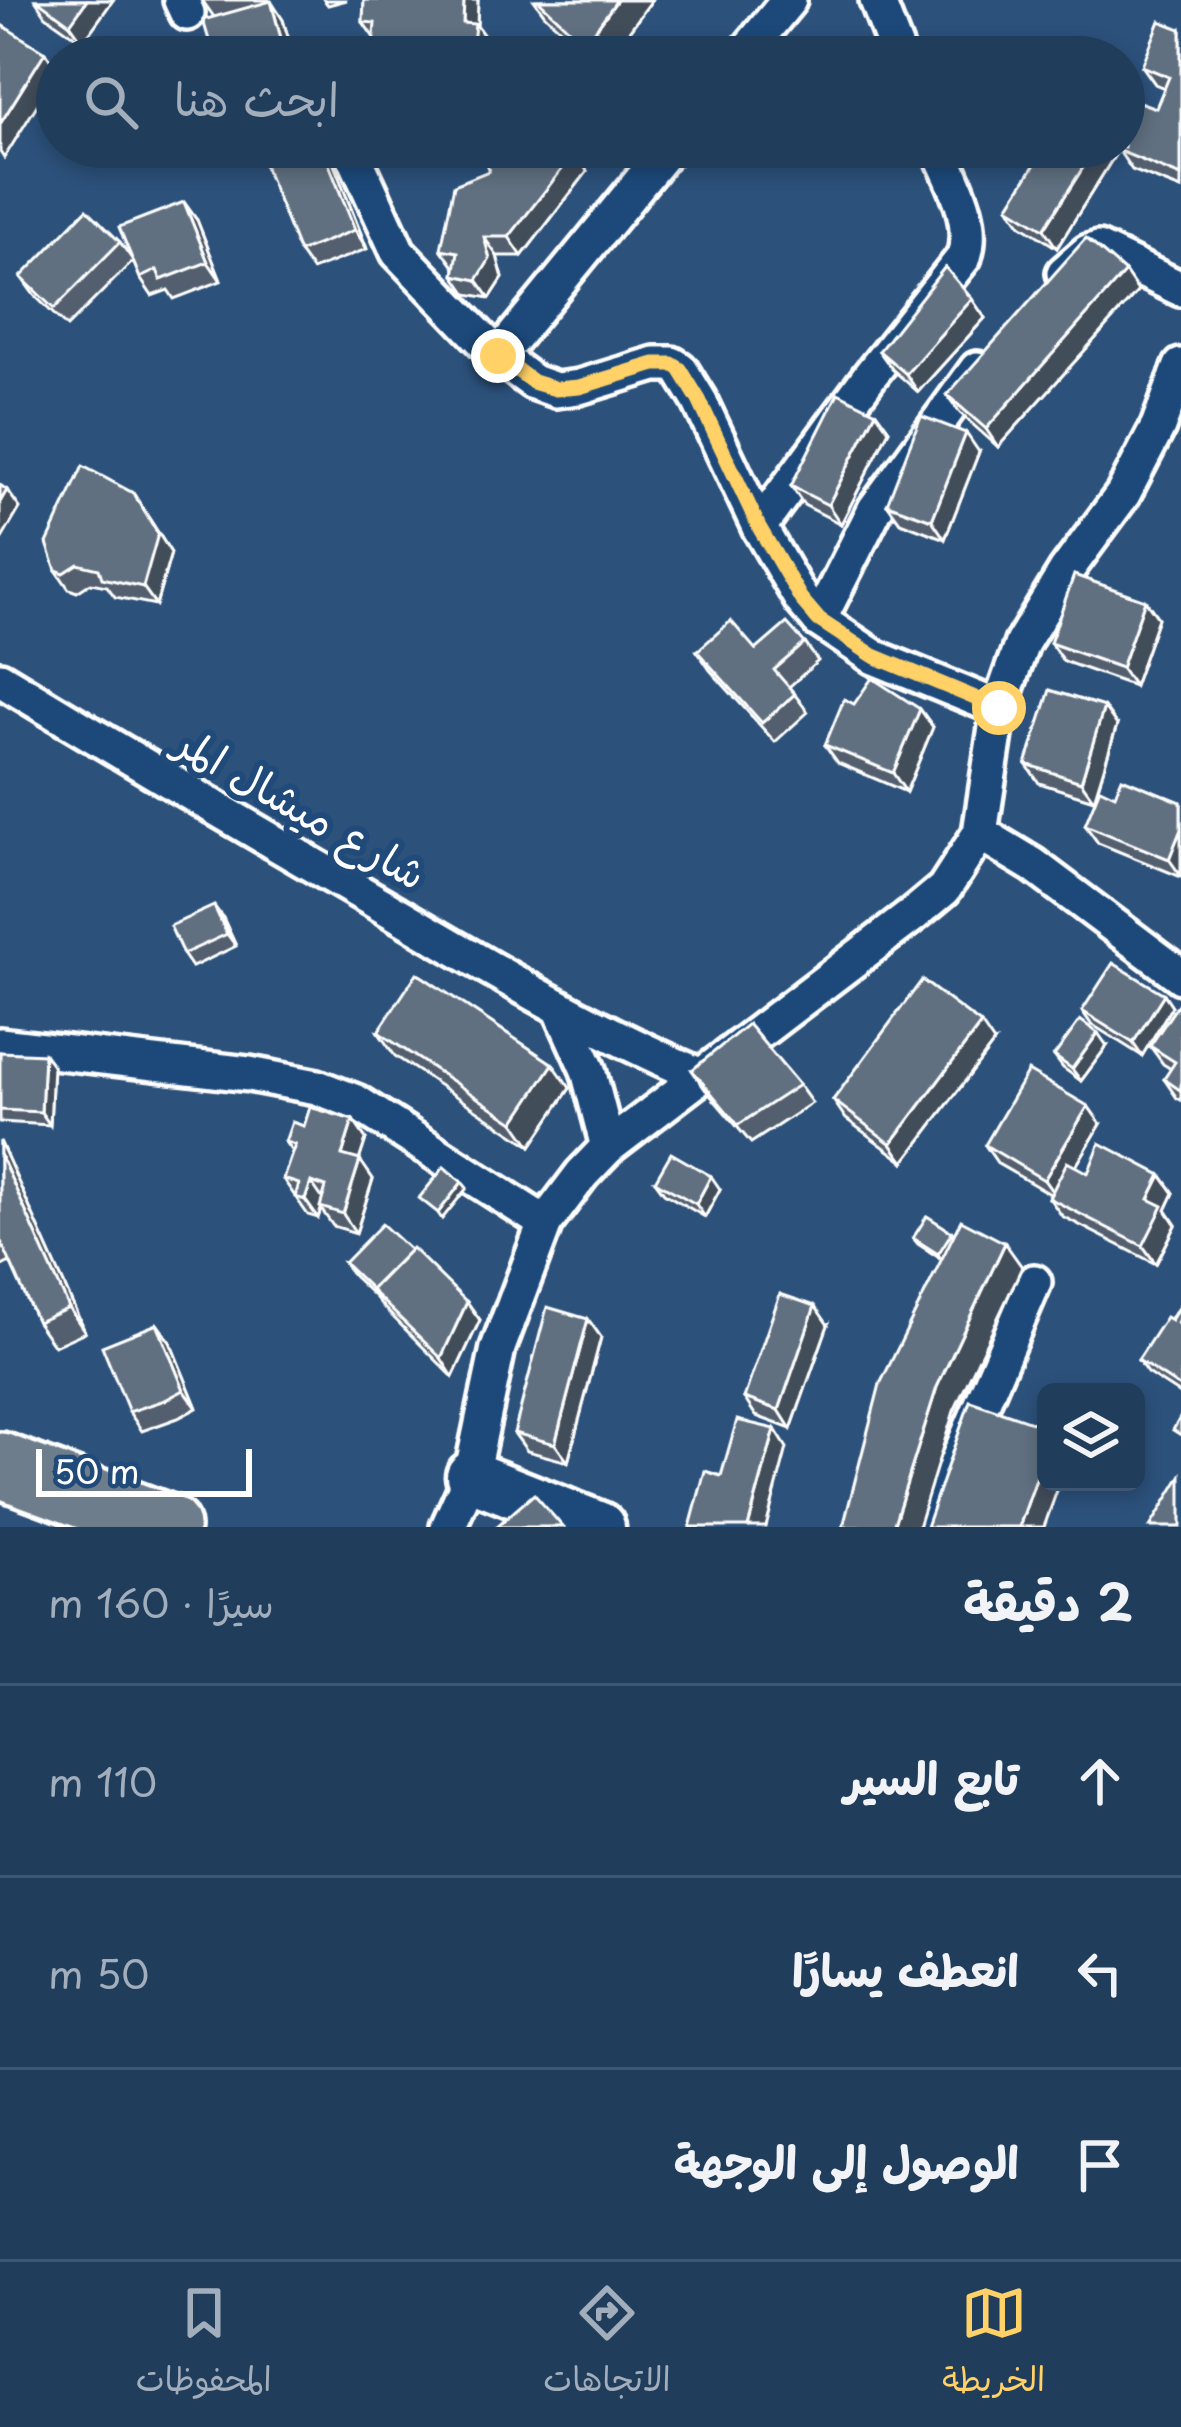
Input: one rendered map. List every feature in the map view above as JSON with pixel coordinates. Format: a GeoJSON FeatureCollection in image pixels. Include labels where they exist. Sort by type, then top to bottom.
{"type":"FeatureCollection","features":[{"type":"Feature","properties":{"kind":"highway"},"geometry":{"type":"LineString","coordinates":[[0,1465],[167,1527]]}},
{"type":"Feature","properties":{"kind":"street"},"geometry":{"type":"LineString","coordinates":[[759,36],[788,0]]}},
{"type":"Feature","properties":{"kind":"street"},"geometry":{"type":"LineString","coordinates":[[877,0],[891,36]]}},
{"type":"Feature","properties":{"kind":"street"},"geometry":{"type":"LineString","coordinates":[[360,168],[398,252],[498,356],[533,382],[556,389],[579,387],[655,364],[680,369],[759,527],[801,599],[819,620],[874,656],[999,708]]}},
{"type":"Feature","properties":{"kind":"street"},"geometry":{"type":"LineString","coordinates":[[498,356],[652,168]]}},
{"type":"Feature","properties":{"kind":"street"},"geometry":{"type":"LineString","coordinates":[[759,527],[964,257],[967,218],[947,168]]}},
{"type":"Feature","properties":{"kind":"street"},"geometry":{"type":"LineString","coordinates":[[1040,296],[1088,252],[1098,249],[1181,290]]}},
{"type":"Feature","properties":{"kind":"street"},"geometry":{"type":"LineString","coordinates":[[819,620],[875,509],[994,346]]}},
{"type":"Feature","properties":{"kind":"street"},"geometry":{"type":"LineString","coordinates":[[448,1527],[471,1476],[499,1348],[545,1223],[608,1147],[944,889],[980,833],[999,708],[1022,643],[1066,571],[1123,494],[1158,427],[1181,366]]}},
{"type":"Feature","properties":{"kind":"street","name":"شارع ميشال المر"},"geometry":{"type":"LineString","coordinates":[[0,679],[560,1008],[700,1076]]}},
{"type":"Feature","properties":{"kind":"street"},"geometry":{"type":"LineString","coordinates":[[980,833],[1033,865],[1181,976]]}},
{"type":"Feature","properties":{"kind":"street"},"geometry":{"type":"LineString","coordinates":[[560,1008],[588,1070],[608,1147]]}},
{"type":"Feature","properties":{"kind":"street"},"geometry":{"type":"LineString","coordinates":[[0,1045],[249,1074],[317,1087],[356,1102],[545,1223]]}},
{"type":"Feature","properties":{"kind":"street"},"geometry":{"type":"LineString","coordinates":[[935,1527],[955,1467],[1034,1282]]}},
{"type":"Feature","properties":{"kind":"street"},"geometry":{"type":"LineString","coordinates":[[471,1476],[600,1527]]}},
{"type":"Feature","properties":{"kind":"building"},"geometry":{"type":"Polygon","coordinates":[[[37,0],[87,0],[70,24],[37,0]]]}},
{"type":"Feature","properties":{"kind":"building"},"geometry":{"type":"Polygon","coordinates":[[[364,0],[464,0],[463,23],[475,24],[474,36],[374,36],[375,23],[363,22],[364,0]]]}},
{"type":"Feature","properties":{"kind":"building"},"geometry":{"type":"Polygon","coordinates":[[[538,0],[617,0],[591,36],[576,36],[538,0]]]}},
{"type":"Feature","properties":{"kind":"building"},"geometry":{"type":"Polygon","coordinates":[[[271,1],[280,36],[208,36],[203,20],[271,1]]]}},
{"type":"Feature","properties":{"kind":"building"},"geometry":{"type":"Polygon","coordinates":[[[1160,21],[1181,29],[1181,176],[1145,161],[1145,104],[1156,108],[1169,77],[1145,67],[1160,21]]]}},
{"type":"Feature","properties":{"kind":"building"},"geometry":{"type":"Polygon","coordinates":[[[0,24],[36,46],[36,66],[0,124],[0,24]]]}},
{"type":"Feature","properties":{"kind":"building"},"geometry":{"type":"Polygon","coordinates":[[[265,168],[330,168],[355,230],[299,252],[265,168]]]}},
{"type":"Feature","properties":{"kind":"building"},"geometry":{"type":"Polygon","coordinates":[[[563,168],[509,237],[484,237],[490,259],[477,280],[454,275],[458,252],[441,249],[454,185],[489,171],[563,168]]]}},
{"type":"Feature","properties":{"kind":"building"},"geometry":{"type":"Polygon","coordinates":[[[1033,168],[1083,168],[1044,229],[1008,207],[1033,168]]]}},
{"type":"Feature","properties":{"kind":"building"},"geometry":{"type":"Polygon","coordinates":[[[184,202],[208,262],[161,280],[157,270],[140,278],[119,227],[184,202]]]}},
{"type":"Feature","properties":{"kind":"building"},"geometry":{"type":"Polygon","coordinates":[[[87,209],[120,242],[54,309],[21,277],[87,209]]]}},
{"type":"Feature","properties":{"kind":"building"},"geometry":{"type":"Polygon","coordinates":[[[1086,238],[1125,272],[986,429],[947,395],[1086,238]]]}},
{"type":"Feature","properties":{"kind":"building"},"geometry":{"type":"Polygon","coordinates":[[[945,267],[972,299],[906,374],[879,351],[945,267]]]}},
{"type":"Feature","properties":{"kind":"building"},"geometry":{"type":"Polygon","coordinates":[[[838,393],[876,412],[828,505],[791,486],[838,393]]]}},
{"type":"Feature","properties":{"kind":"building"},"geometry":{"type":"Polygon","coordinates":[[[921,416],[966,433],[932,520],[887,504],[921,416]]]}},
{"type":"Feature","properties":{"kind":"building"},"geometry":{"type":"Polygon","coordinates":[[[83,466],[133,493],[158,534],[143,587],[102,578],[99,569],[78,564],[64,573],[56,570],[47,543],[83,466]]]}},
{"type":"Feature","properties":{"kind":"building"},"geometry":{"type":"Polygon","coordinates":[[[1074,575],[1145,600],[1121,668],[1050,643],[1074,575]]]}},
{"type":"Feature","properties":{"kind":"building"},"geometry":{"type":"Polygon","coordinates":[[[731,621],[756,650],[787,623],[805,643],[774,670],[795,694],[762,723],[697,651],[731,621]]]}},
{"type":"Feature","properties":{"kind":"building"},"geometry":{"type":"Polygon","coordinates":[[[872,678],[920,709],[893,773],[825,745],[844,699],[854,704],[872,678]]]}},
{"type":"Feature","properties":{"kind":"building"},"geometry":{"type":"Polygon","coordinates":[[[1050,690],[1104,707],[1081,782],[1026,764],[1050,690]]]}},
{"type":"Feature","properties":{"kind":"building"},"geometry":{"type":"Polygon","coordinates":[[[1122,778],[1181,802],[1181,829],[1169,859],[1085,825],[1100,788],[1115,795],[1122,778]]]}},
{"type":"Feature","properties":{"kind":"building"},"geometry":{"type":"Polygon","coordinates":[[[214,906],[227,934],[183,954],[170,926],[214,906]]]}},
{"type":"Feature","properties":{"kind":"building"},"geometry":{"type":"Polygon","coordinates":[[[1113,963],[1164,994],[1133,1043],[1082,1011],[1113,963]]]}},
{"type":"Feature","properties":{"kind":"building"},"geometry":{"type":"Polygon","coordinates":[[[417,973],[553,1064],[514,1122],[378,1032],[417,973]]]}},
{"type":"Feature","properties":{"kind":"building"},"geometry":{"type":"Polygon","coordinates":[[[922,980],[981,1024],[891,1144],[833,1100],[922,980]]]}},
{"type":"Feature","properties":{"kind":"building"},"geometry":{"type":"Polygon","coordinates":[[[1181,1000],[1180,1090],[1164,1079],[1175,1062],[1150,1046],[1181,1000]]]}},
{"type":"Feature","properties":{"kind":"building"},"geometry":{"type":"Polygon","coordinates":[[[1080,1020],[1098,1033],[1072,1069],[1054,1056],[1080,1020]]]}},
{"type":"Feature","properties":{"kind":"building"},"geometry":{"type":"Polygon","coordinates":[[[748,1024],[799,1085],[738,1125],[692,1070],[748,1024]]]}},
{"type":"Feature","properties":{"kind":"building"},"geometry":{"type":"Polygon","coordinates":[[[0,1052],[44,1054],[41,1112],[0,1110],[0,1052]]]}},
{"type":"Feature","properties":{"kind":"building"},"geometry":{"type":"Polygon","coordinates":[[[1028,1071],[1088,1106],[1044,1180],[985,1145],[1028,1071]]]}},
{"type":"Feature","properties":{"kind":"building"},"geometry":{"type":"Polygon","coordinates":[[[310,1107],[353,1120],[342,1155],[360,1160],[343,1214],[320,1207],[326,1187],[311,1182],[305,1200],[295,1197],[299,1184],[283,1179],[295,1145],[285,1142],[292,1122],[304,1126],[310,1107]]]}},
{"type":"Feature","properties":{"kind":"building"},"geometry":{"type":"Polygon","coordinates":[[[1100,1143],[1161,1175],[1149,1199],[1163,1206],[1143,1246],[1049,1198],[1067,1162],[1088,1173],[1100,1143]]]}},
{"type":"Feature","properties":{"kind":"building"},"geometry":{"type":"Polygon","coordinates":[[[671,1153],[711,1176],[696,1204],[655,1181],[671,1153]]]}},
{"type":"Feature","properties":{"kind":"building"},"geometry":{"type":"Polygon","coordinates":[[[0,1154],[69,1308],[37,1322],[0,1239],[0,1154]]]}},
{"type":"Feature","properties":{"kind":"building"},"geometry":{"type":"Polygon","coordinates":[[[444,1167],[462,1182],[438,1213],[419,1198],[444,1167]]]}},
{"type":"Feature","properties":{"kind":"building"},"geometry":{"type":"Polygon","coordinates":[[[927,1216],[952,1232],[938,1254],[913,1238],[927,1216]]]}},
{"type":"Feature","properties":{"kind":"building"},"geometry":{"type":"Polygon","coordinates":[[[961,1220],[1005,1243],[937,1387],[893,1527],[843,1527],[880,1384],[961,1220]]]}},
{"type":"Feature","properties":{"kind":"building"},"geometry":{"type":"Polygon","coordinates":[[[382,1224],[410,1250],[371,1289],[344,1263],[382,1224]]]}},
{"type":"Feature","properties":{"kind":"building"},"geometry":{"type":"Polygon","coordinates":[[[412,1248],[467,1302],[441,1358],[371,1290],[412,1248]]]}},
{"type":"Feature","properties":{"kind":"building"},"geometry":{"type":"Polygon","coordinates":[[[780,1294],[815,1306],[779,1410],[744,1398],[780,1294]]]}},
{"type":"Feature","properties":{"kind":"building"},"geometry":{"type":"Polygon","coordinates":[[[1181,1304],[1181,1323],[1177,1323],[1181,1326],[1181,1388],[1138,1360],[1166,1317],[1171,1320],[1181,1304]]]}},
{"type":"Feature","properties":{"kind":"building"},"geometry":{"type":"Polygon","coordinates":[[[547,1307],[588,1319],[555,1444],[514,1433],[547,1307]]]}},
{"type":"Feature","properties":{"kind":"building"},"geometry":{"type":"Polygon","coordinates":[[[157,1324],[184,1390],[129,1412],[102,1346],[157,1324]]]}},
{"type":"Feature","properties":{"kind":"building"},"geometry":{"type":"Polygon","coordinates":[[[970,1401],[1037,1424],[1037,1476],[1019,1527],[926,1527],[970,1401]]]}},
{"type":"Feature","properties":{"kind":"building"},"geometry":{"type":"Polygon","coordinates":[[[737,1420],[775,1429],[748,1527],[690,1527],[705,1471],[721,1476],[737,1420]]]}},
{"type":"Feature","properties":{"kind":"building"},"geometry":{"type":"Polygon","coordinates":[[[1181,1476],[1181,1527],[1150,1527],[1181,1476]]]}},
{"type":"Feature","properties":{"kind":"building"},"geometry":{"type":"Polygon","coordinates":[[[534,1494],[563,1527],[496,1527],[534,1494]]]}},
{"type":"Feature","properties":{"kind":"route"},"geometry":{"type":"LineString","coordinates":[[498,356],[533,382],[556,389],[579,387],[655,364],[680,369],[759,527],[801,599],[819,620],[874,656],[999,708]]}}]}
